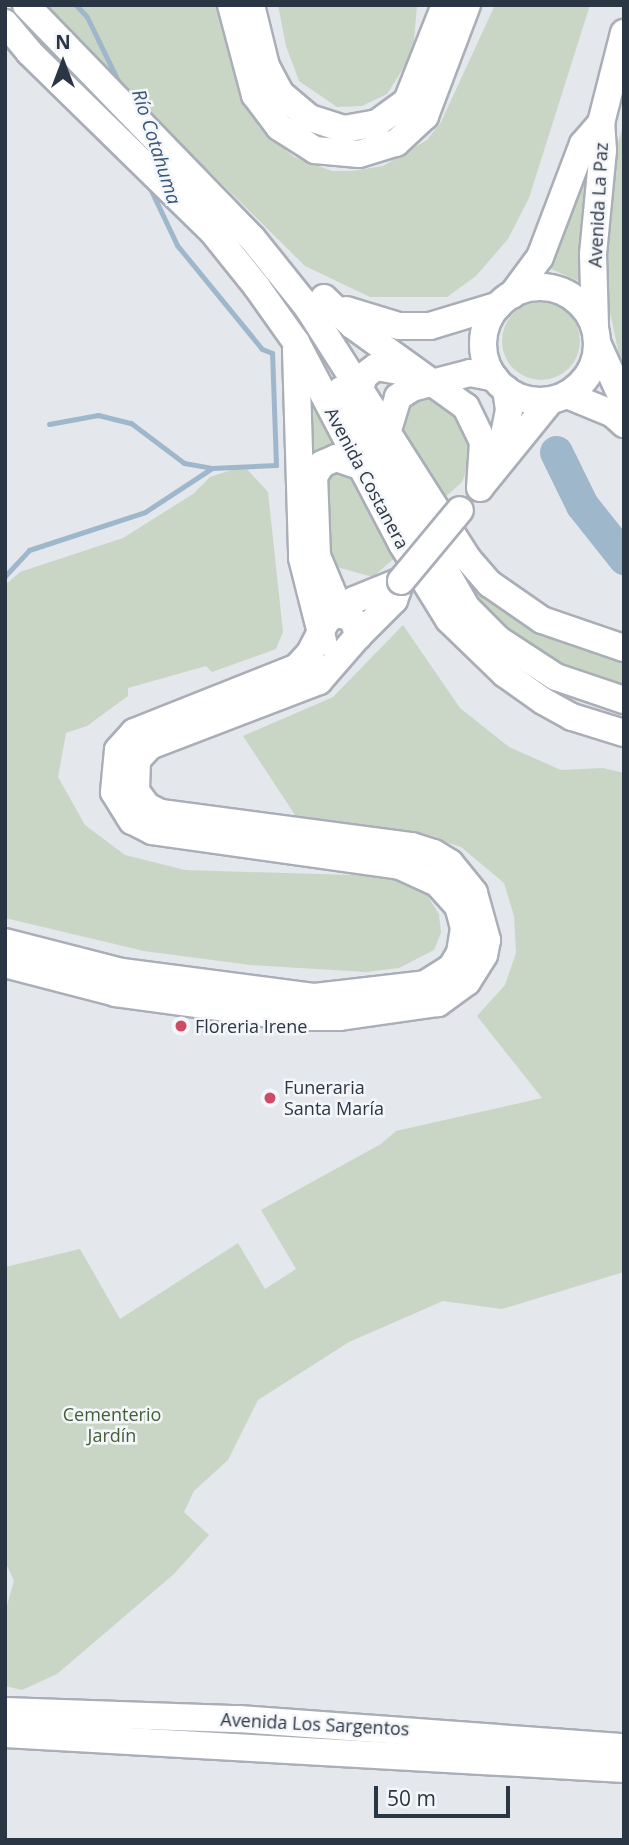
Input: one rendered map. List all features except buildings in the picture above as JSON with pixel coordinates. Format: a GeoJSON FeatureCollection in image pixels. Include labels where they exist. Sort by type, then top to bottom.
{"type":"FeatureCollection","features":[{"type":"Feature","properties":{"kind":"main road","name":"Avenida Costanera"},"geometry":{"type":"LineString","coordinates":[[26,5],[117,102],[252,238],[307,308],[388,430],[468,559],[490,584],[542,620],[624,648]]}},
{"type":"Feature","properties":{"kind":"main road"},"geometry":{"type":"LineString","coordinates":[[230,5],[255,95],[279,127],[315,150],[359,154],[396,143],[425,116],[467,5]]}},
{"type":"Feature","properties":{"kind":"main road"},"geometry":{"type":"LineString","coordinates":[[251,5],[266,66],[281,94],[310,118],[344,129],[377,123],[407,101],[444,5]]}},
{"type":"Feature","properties":{"kind":"main road","name":"Avenida Costanera"},"geometry":{"type":"LineString","coordinates":[[5,23],[29,52],[213,232],[296,342],[359,466],[449,620],[505,674],[543,701],[572,717],[624,733]]}},
{"type":"Feature","properties":{"kind":"main road","name":"Avenida La Paz"},"geometry":{"type":"LineString","coordinates":[[596,337],[593,254],[603,150],[601,123],[624,33]]}},
{"type":"Feature","properties":{"kind":"main road","name":"Avenida La Paz"},"geometry":{"type":"LineString","coordinates":[[505,300],[540,257],[583,144],[601,123]]}},
{"type":"Feature","properties":{"kind":"main road"},"geometry":{"type":"LineString","coordinates":[[284,282],[324,298],[362,318],[399,326],[465,319],[536,288],[562,291],[588,313],[624,402]]}},
{"type":"Feature","properties":{"kind":"main road"},"geometry":{"type":"LineString","coordinates":[[284,282],[297,315],[467,608],[499,640],[556,677],[624,700]]}},
{"type":"Feature","properties":{"kind":"main road"},"geometry":{"type":"LineString","coordinates":[[324,298],[466,407],[479,427],[483,442],[480,488]]}},
{"type":"Feature","properties":{"kind":"main road"},"geometry":{"type":"LineString","coordinates":[[499,460],[509,410],[483,349],[490,318],[505,300]]}},
{"type":"Feature","properties":{"kind":"main road"},"geometry":{"type":"LineString","coordinates":[[5,964],[119,983],[314,1008],[438,1003],[467,982],[484,955],[458,906],[437,883],[400,866],[349,849],[152,831],[125,813],[123,778],[143,751],[169,727],[279,688],[319,681],[394,600],[401,581],[480,488],[499,460],[559,397],[589,374],[596,337]]}},
{"type":"Feature","properties":{"kind":"main road"},"geometry":{"type":"LineString","coordinates":[[296,342],[302,558],[321,634],[333,649],[353,642]]}},
{"type":"Feature","properties":{"kind":"main road"},"geometry":{"type":"LineString","coordinates":[[355,413],[359,387],[364,376],[376,367],[393,367],[431,381]]}},
{"type":"Feature","properties":{"kind":"main road"},"geometry":{"type":"LineString","coordinates":[[388,430],[398,397],[431,381],[470,373],[500,384],[520,397],[559,397],[613,414],[624,424]]}},
{"type":"Feature","properties":{"kind":"main road"},"geometry":{"type":"LineString","coordinates":[[353,642],[354,621],[341,613],[317,556],[314,476],[322,464],[336,458],[359,466]]}},
{"type":"Feature","properties":{"kind":"main road"},"geometry":{"type":"LineString","coordinates":[[326,581],[351,592],[370,592]]}},
{"type":"Feature","properties":{"kind":"main road"},"geometry":{"type":"LineString","coordinates":[[279,688],[321,634],[327,619],[341,613],[370,592],[401,581]]}},
{"type":"Feature","properties":{"kind":"main road"},"geometry":{"type":"LineString","coordinates":[[543,701],[624,716]]}},
{"type":"Feature","properties":{"kind":"main road"},"geometry":{"type":"LineString","coordinates":[[5,942],[119,983]]}},
{"type":"Feature","properties":{"kind":"main road","name":"Avenida Los Sargentos"},"geometry":{"type":"LineString","coordinates":[[5,1711],[252,1720],[624,1747]]}},
{"type":"Feature","properties":{"kind":"main road","name":"Avenida Los Sargentos"},"geometry":{"type":"LineString","coordinates":[[5,1734],[624,1769]]}},
{"type":"Feature","properties":{"kind":"green space"},"geometry":{"type":"Polygon","coordinates":[[[41,5],[215,5],[258,126],[294,157],[332,171],[352,171],[383,166],[427,140],[441,122],[495,5],[590,5],[529,198],[508,239],[476,276],[447,297],[370,297],[305,266],[41,5]]]}},
{"type":"Feature","properties":{"kind":"green space"},"geometry":{"type":"Polygon","coordinates":[[[278,5],[417,5],[413,53],[387,94],[362,106],[337,107],[299,81],[286,46],[278,5]]]}},
{"type":"Feature","properties":{"kind":"green space"},"geometry":{"type":"Polygon","coordinates":[[[624,121],[624,378],[607,298],[602,239],[611,170],[624,121]]]}},
{"type":"Feature","properties":{"kind":"green space"},"geometry":{"type":"Polygon","coordinates":[[[593,148],[583,283],[549,268],[593,148]]]}},
{"type":"Feature","properties":{"kind":"green space"},"geometry":{"type":"Polygon","coordinates":[[[541,302],[556,305],[569,313],[577,326],[580,341],[577,356],[569,369],[556,377],[541,380],[526,377],[513,369],[505,356],[502,341],[505,326],[513,313],[526,305],[541,302]]]}},
{"type":"Feature","properties":{"kind":"green space"},"geometry":{"type":"Polygon","coordinates":[[[301,374],[339,448],[305,469],[301,374]]]}},
{"type":"Feature","properties":{"kind":"green space"},"geometry":{"type":"Polygon","coordinates":[[[424,398],[439,402],[451,413],[468,440],[469,464],[462,482],[442,500],[400,430],[410,401],[424,398]]]}},
{"type":"Feature","properties":{"kind":"green space"},"geometry":{"type":"Polygon","coordinates":[[[244,466],[268,492],[283,632],[276,649],[212,672],[206,666],[128,688],[128,696],[87,726],[66,733],[58,777],[85,825],[125,855],[185,870],[384,876],[407,880],[427,895],[439,914],[441,933],[434,950],[399,968],[366,972],[250,965],[144,951],[5,918],[5,585],[20,572],[123,538],[193,494],[210,477],[244,466]]]}},
{"type":"Feature","properties":{"kind":"green space"},"geometry":{"type":"Polygon","coordinates":[[[332,471],[352,476],[398,555],[373,577],[333,566],[326,549],[326,479],[332,471]]]}},
{"type":"Feature","properties":{"kind":"green space"},"geometry":{"type":"Polygon","coordinates":[[[432,517],[461,565],[624,659],[624,686],[541,655],[505,629],[472,594],[432,517]]]}},
{"type":"Feature","properties":{"kind":"green space","name":"Cementerio Jardín"},"geometry":{"type":"Polygon","coordinates":[[[403,625],[460,708],[509,747],[561,770],[603,768],[624,773],[624,1272],[502,1309],[443,1301],[349,1342],[258,1400],[228,1460],[194,1491],[184,1512],[209,1535],[174,1574],[57,1674],[22,1690],[5,1686],[5,1612],[14,1581],[5,1561],[5,1267],[80,1249],[120,1319],[238,1243],[265,1289],[296,1269],[261,1210],[381,1144],[396,1131],[542,1098],[477,1016],[505,985],[516,953],[514,916],[504,883],[461,847],[434,838],[299,821],[243,736],[333,697],[403,625]]]}},
{"type":"Feature","properties":{"kind":"waterway","name":"Río Cotahuma"},"geometry":{"type":"LineString","coordinates":[[76,5],[87,17],[121,87]]}},
{"type":"Feature","properties":{"kind":"waterway"},"geometry":{"type":"LineString","coordinates":[[5,576],[29,550],[145,512],[212,468],[276,465],[272,353],[262,349],[177,245],[148,184]]}},
{"type":"Feature","properties":{"kind":"waterway"},"geometry":{"type":"LineString","coordinates":[[49,424],[98,415],[131,423],[184,463],[212,468]]}},
{"type":"Feature","properties":{"kind":"waterway"},"geometry":{"type":"LineString","coordinates":[[556,452],[582,505],[624,558]]}},
{"type":"Feature","properties":{"kind":"place","name":"Floreria Irene"},"geometry":{"type":"Point","coordinates":[181,1026]}},
{"type":"Feature","properties":{"kind":"place","name":"Funeraria Santa María"},"geometry":{"type":"Point","coordinates":[270,1098]}}]}
